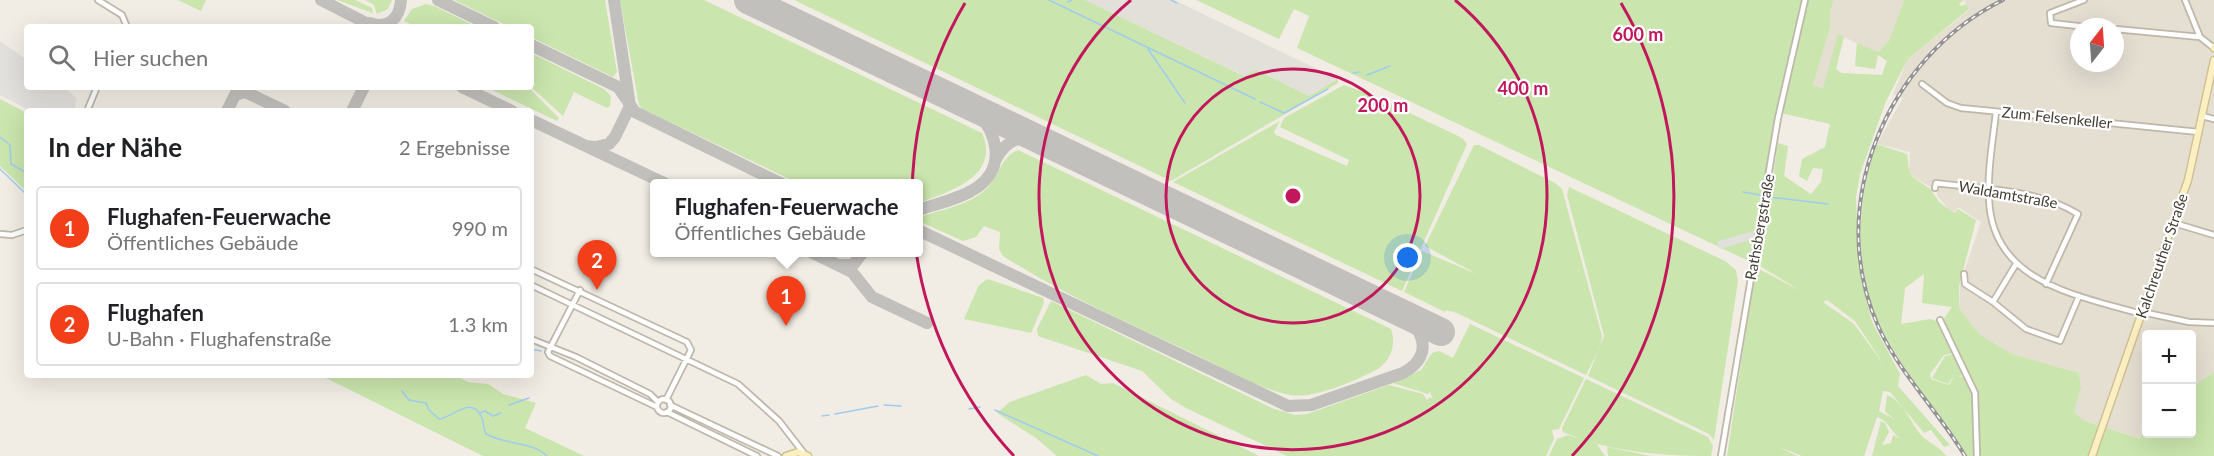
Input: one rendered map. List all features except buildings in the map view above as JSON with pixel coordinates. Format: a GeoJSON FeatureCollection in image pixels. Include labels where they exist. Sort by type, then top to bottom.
{"type":"FeatureCollection","features":[{"type":"Feature","properties":{"kind":"street"},"geometry":{"type":"LineString","coordinates":[[98,0],[122,15],[126,24]]}},
{"type":"Feature","properties":{"kind":"street","name":"Rathsbergstraße"},"geometry":{"type":"LineString","coordinates":[[1721,456],[1778,118],[1805,0]]}},
{"type":"Feature","properties":{"kind":"street"},"geometry":{"type":"LineString","coordinates":[[2070,25],[2051,23],[2050,13],[2084,0]]}},
{"type":"Feature","properties":{"kind":"street"},"geometry":{"type":"LineString","coordinates":[[2185,0],[2200,37],[2214,48]]}},
{"type":"Feature","properties":{"kind":"street"},"geometry":{"type":"LineString","coordinates":[[2124,30],[2200,37]]}},
{"type":"Feature","properties":{"kind":"street","name":"Kalchreuther Straße"},"geometry":{"type":"LineString","coordinates":[[2092,456],[2174,223],[2194,157],[2214,60]]}},
{"type":"Feature","properties":{"kind":"street","name":"Zum Felsenkeller"},"geometry":{"type":"LineString","coordinates":[[1922,84],[1955,107],[2199,132]]}},
{"type":"Feature","properties":{"kind":"street"},"geometry":{"type":"LineString","coordinates":[[88,108],[96,90]]}},
{"type":"Feature","properties":{"kind":"street"},"geometry":{"type":"LineString","coordinates":[[1995,112],[1989,190],[1990,209],[1996,232],[2016,264],[2046,284],[2079,296],[2142,313],[2189,322],[2214,323]]}},
{"type":"Feature","properties":{"kind":"street"},"geometry":{"type":"LineString","coordinates":[[2202,116],[2214,118]]}},
{"type":"Feature","properties":{"kind":"street","name":"Waldamtstraße"},"geometry":{"type":"LineString","coordinates":[[1935,188],[1936,183],[1989,190],[2049,201],[2063,205],[2078,214],[2046,284]]}},
{"type":"Feature","properties":{"kind":"street"},"geometry":{"type":"LineString","coordinates":[[2174,223],[2214,235]]}},
{"type":"Feature","properties":{"kind":"street"},"geometry":{"type":"LineString","coordinates":[[0,234],[12,235],[24,231]]}},
{"type":"Feature","properties":{"kind":"street"},"geometry":{"type":"LineString","coordinates":[[1994,302],[2016,264]]}},
{"type":"Feature","properties":{"kind":"street"},"geometry":{"type":"LineString","coordinates":[[534,270],[687,342],[691,347],[687,358],[666,400],[657,405]]}},
{"type":"Feature","properties":{"kind":"street"},"geometry":{"type":"LineString","coordinates":[[1964,274],[1965,284],[1994,302],[2026,329],[2056,342],[2062,339],[2079,296]]}},
{"type":"Feature","properties":{"kind":"street"},"geometry":{"type":"LineString","coordinates":[[534,286],[738,384],[779,421],[805,454]]}},
{"type":"Feature","properties":{"kind":"street"},"geometry":{"type":"LineString","coordinates":[[580,290],[559,335],[549,347],[550,356],[657,405]]}},
{"type":"Feature","properties":{"kind":"street"},"geometry":{"type":"LineString","coordinates":[[1940,320],[1975,393],[1977,456]]}},
{"type":"Feature","properties":{"kind":"street"},"geometry":{"type":"LineString","coordinates":[[637,334],[643,321]]}},
{"type":"Feature","properties":{"kind":"street"},"geometry":{"type":"LineString","coordinates":[[534,340],[576,357],[650,394],[660,412],[667,412],[757,456]]}},
{"type":"Feature","properties":{"kind":"street"},"geometry":{"type":"LineString","coordinates":[[666,400],[670,405],[778,456]]}},
{"type":"Feature","properties":{"kind":"street"},"geometry":{"type":"LineString","coordinates":[[667,412],[670,405]]}},
{"type":"Feature","properties":{"kind":"street"},"geometry":{"type":"LineString","coordinates":[[786,456],[805,454]]}},
{"type":"Feature","properties":{"kind":"shaded area"},"geometry":{"type":"Polygon","coordinates":[[[1085,0],[1174,0],[1338,79],[1309,96],[1256,70],[1245,76],[1085,0]]]}},
{"type":"Feature","properties":{"kind":"shaded area"},"geometry":{"type":"Polygon","coordinates":[[[1834,0],[1904,0],[1889,41],[1877,53],[1844,37],[1824,88],[1813,85],[1830,28],[1830,11],[1834,0]]]}},
{"type":"Feature","properties":{"kind":"shaded area"},"geometry":{"type":"Polygon","coordinates":[[[1964,0],[2214,0],[2214,372],[2196,384],[2196,330],[2142,330],[2141,439],[2083,420],[2074,412],[2081,388],[2079,373],[2012,354],[1979,334],[1959,308],[1960,284],[1981,222],[1958,207],[1955,212],[1949,209],[1937,196],[1937,191],[1914,177],[1909,170],[1910,152],[1877,144],[1903,98],[1893,94],[1908,59],[1969,10],[1964,0]]]}},
{"type":"Feature","properties":{"kind":"shaded area"},"geometry":{"type":"Polygon","coordinates":[[[0,41],[24,58],[24,90],[67,90],[76,98],[75,108],[25,108],[0,95],[0,41]]]}},
{"type":"Feature","properties":{"kind":"shaded area"},"geometry":{"type":"Polygon","coordinates":[[[1754,231],[1753,239],[1720,249],[1718,246],[1718,241],[1754,231]]]}},
{"type":"Feature","properties":{"kind":"green space"},"geometry":{"type":"Polygon","coordinates":[[[178,0],[206,0],[201,11],[178,0]]]}},
{"type":"Feature","properties":{"kind":"green space"},"geometry":{"type":"Polygon","coordinates":[[[337,0],[355,0],[372,8],[373,13],[337,0]]]}},
{"type":"Feature","properties":{"kind":"green space"},"geometry":{"type":"Polygon","coordinates":[[[365,0],[392,0],[388,9],[377,14],[374,5],[365,0]]]}},
{"type":"Feature","properties":{"kind":"green space"},"geometry":{"type":"Polygon","coordinates":[[[454,0],[605,0],[617,72],[613,77],[534,38],[534,24],[504,24],[454,0]]]}},
{"type":"Feature","properties":{"kind":"green space"},"geometry":{"type":"Polygon","coordinates":[[[620,0],[704,0],[982,133],[986,148],[984,161],[969,180],[923,201],[923,179],[790,179],[642,109],[639,105],[620,0]]]}},
{"type":"Feature","properties":{"kind":"green space"},"geometry":{"type":"Polygon","coordinates":[[[794,0],[1085,0],[1244,76],[1256,70],[1309,96],[1338,79],[1338,83],[1171,181],[794,0]]]}},
{"type":"Feature","properties":{"kind":"green space"},"geometry":{"type":"Polygon","coordinates":[[[1196,0],[1834,0],[1830,11],[1830,28],[1813,85],[1823,88],[1838,34],[1844,37],[1836,69],[1842,73],[1882,75],[1887,61],[1878,55],[1875,69],[1855,66],[1857,43],[1878,52],[1889,41],[1904,0],[1964,0],[1959,4],[1961,6],[1966,4],[1969,9],[1908,59],[1886,101],[1860,174],[1856,197],[1859,269],[1872,322],[1900,374],[1898,386],[1950,445],[1944,447],[1931,430],[1924,433],[1890,392],[1883,391],[1879,411],[1896,420],[1885,412],[1887,395],[1893,398],[1921,435],[1946,456],[1872,456],[1881,421],[1885,423],[1889,432],[1882,445],[1891,443],[1893,435],[1903,440],[1885,421],[1877,417],[1864,456],[1802,456],[1777,446],[1797,456],[1727,456],[1754,277],[1759,269],[1801,291],[1760,266],[1778,143],[1788,146],[1784,176],[1811,194],[1821,182],[1823,169],[1813,168],[1807,181],[1799,176],[1802,159],[1825,147],[1830,124],[1776,112],[1751,262],[1297,48],[1309,16],[1294,9],[1279,39],[1196,0]],[[1827,300],[1823,302],[1854,324],[1885,366],[1855,321],[1827,300]]]}},
{"type":"Feature","properties":{"kind":"green space"},"geometry":{"type":"Polygon","coordinates":[[[426,4],[434,6],[471,24],[410,24],[404,21],[412,9],[426,4]]]}},
{"type":"Feature","properties":{"kind":"green space"},"geometry":{"type":"Polygon","coordinates":[[[534,54],[604,89],[611,96],[610,106],[607,108],[574,92],[563,116],[534,90],[534,54]]]}},
{"type":"Feature","properties":{"kind":"green space"},"geometry":{"type":"Polygon","coordinates":[[[1344,85],[1372,95],[1462,138],[1467,144],[1402,291],[1173,182],[1280,121],[1274,132],[1276,135],[1347,166],[1349,160],[1280,127],[1284,118],[1344,85]]]}},
{"type":"Feature","properties":{"kind":"green space"},"geometry":{"type":"Polygon","coordinates":[[[492,90],[531,90],[559,118],[557,121],[492,90]]]}},
{"type":"Feature","properties":{"kind":"green space"},"geometry":{"type":"Polygon","coordinates":[[[0,99],[24,111],[24,189],[0,166],[0,99]]]}},
{"type":"Feature","properties":{"kind":"green space"},"geometry":{"type":"Polygon","coordinates":[[[1876,144],[1907,154],[1909,170],[1913,177],[1930,189],[1940,203],[1955,213],[1958,209],[1976,220],[1959,286],[1959,308],[1979,334],[2012,354],[2079,373],[2081,388],[2074,412],[2083,420],[2100,426],[2089,456],[1979,456],[1979,423],[1973,380],[1965,372],[1942,321],[1952,307],[1922,303],[1924,274],[1905,288],[1901,324],[1930,319],[1939,322],[1954,353],[1944,355],[1930,374],[1931,379],[1949,385],[1955,375],[1948,384],[1932,378],[1945,356],[1954,354],[1964,374],[1958,377],[1966,376],[1974,402],[1975,456],[1967,456],[1908,372],[1877,319],[1864,277],[1861,255],[1862,209],[1876,144]]]}},
{"type":"Feature","properties":{"kind":"green space"},"geometry":{"type":"Polygon","coordinates":[[[1474,145],[1479,145],[1555,183],[1562,189],[1602,336],[1600,347],[1586,375],[1457,313],[1446,310],[1445,312],[1404,292],[1422,251],[1477,274],[1425,246],[1474,145]]]}},
{"type":"Feature","properties":{"kind":"green space"},"geometry":{"type":"Polygon","coordinates":[[[1018,150],[1391,329],[1393,342],[1388,359],[1374,371],[1322,392],[1300,396],[1278,392],[1240,377],[1026,270],[1003,256],[999,249],[1000,232],[984,226],[976,237],[963,241],[923,223],[923,216],[956,206],[979,195],[994,180],[1003,163],[1018,150]]]}},
{"type":"Feature","properties":{"kind":"green space"},"geometry":{"type":"Polygon","coordinates":[[[1569,187],[1725,261],[1736,270],[1738,281],[1714,440],[1709,434],[1588,376],[1604,336],[1567,195],[1569,187]]]}},
{"type":"Feature","properties":{"kind":"green space"},"geometry":{"type":"Polygon","coordinates":[[[988,279],[1043,298],[1044,303],[1031,333],[964,319],[979,285],[988,279]]]}},
{"type":"Feature","properties":{"kind":"green space"},"geometry":{"type":"Polygon","coordinates":[[[1051,301],[1274,409],[1295,415],[1307,414],[1389,385],[1423,394],[1427,400],[1430,397],[1433,399],[1430,392],[1428,394],[1393,383],[1421,370],[1432,353],[1439,351],[1453,358],[1470,324],[1584,378],[1559,429],[1552,430],[1554,439],[1546,456],[1287,456],[1186,408],[1171,399],[1142,371],[1038,336],[1037,329],[1051,301]]]}},
{"type":"Feature","properties":{"kind":"green space"},"geometry":{"type":"Polygon","coordinates":[[[2214,372],[2214,456],[2094,456],[2104,427],[2140,439],[2142,435],[2142,438],[2196,438],[2196,384],[2214,372]]]}},
{"type":"Feature","properties":{"kind":"green space"},"geometry":{"type":"Polygon","coordinates":[[[1086,375],[1101,384],[1113,383],[1259,456],[1057,456],[1036,438],[997,413],[1010,402],[1086,375]]]}},
{"type":"Feature","properties":{"kind":"green space"},"geometry":{"type":"Polygon","coordinates":[[[326,378],[460,378],[468,382],[488,384],[503,394],[536,403],[525,428],[584,456],[483,456],[326,378]]]}},
{"type":"Feature","properties":{"kind":"green space"},"geometry":{"type":"Polygon","coordinates":[[[1586,379],[1708,437],[1713,446],[1711,456],[1636,452],[1599,444],[1563,432],[1562,428],[1586,379]]]}},
{"type":"Feature","properties":{"kind":"green space"},"geometry":{"type":"Polygon","coordinates":[[[1568,435],[1597,444],[1605,456],[1549,456],[1557,439],[1568,435]]]}},
{"type":"Feature","properties":{"kind":"green space"},"geometry":{"type":"Polygon","coordinates":[[[1607,447],[1651,456],[1608,456],[1607,447]]]}},
{"type":"Feature","properties":{"kind":"waterway"},"geometry":{"type":"LineString","coordinates":[[1049,0],[1255,99]]}},
{"type":"Feature","properties":{"kind":"waterway"},"geometry":{"type":"LineString","coordinates":[[1068,2],[1072,0]]}},
{"type":"Feature","properties":{"kind":"waterway"},"geometry":{"type":"LineString","coordinates":[[1171,0],[1177,3]]}},
{"type":"Feature","properties":{"kind":"waterway"},"geometry":{"type":"LineString","coordinates":[[1148,49],[1185,103]]}},
{"type":"Feature","properties":{"kind":"waterway"},"geometry":{"type":"LineString","coordinates":[[1367,75],[1390,66]]}},
{"type":"Feature","properties":{"kind":"waterway"},"geometry":{"type":"LineString","coordinates":[[1353,73],[1359,72]]}},
{"type":"Feature","properties":{"kind":"waterway"},"geometry":{"type":"LineString","coordinates":[[1260,102],[1284,113],[1328,89]]}},
{"type":"Feature","properties":{"kind":"waterway"},"geometry":{"type":"LineString","coordinates":[[91,108],[99,90]]}},
{"type":"Feature","properties":{"kind":"waterway"},"geometry":{"type":"LineString","coordinates":[[0,137],[10,145],[11,164],[24,171]]}},
{"type":"Feature","properties":{"kind":"waterway"},"geometry":{"type":"LineString","coordinates":[[0,169],[24,192]]}},
{"type":"Feature","properties":{"kind":"waterway"},"geometry":{"type":"LineString","coordinates":[[1743,192],[1760,195]]}},
{"type":"Feature","properties":{"kind":"waterway"},"geometry":{"type":"LineString","coordinates":[[1769,197],[1828,204]]}},
{"type":"Feature","properties":{"kind":"waterway"},"geometry":{"type":"LineString","coordinates":[[534,350],[541,351]]}},
{"type":"Feature","properties":{"kind":"waterway"},"geometry":{"type":"LineString","coordinates":[[402,391],[409,400],[426,403],[429,410],[439,419],[461,409],[472,407],[481,416],[486,434],[501,440],[526,445],[547,456]]}},
{"type":"Feature","properties":{"kind":"waterway"},"geometry":{"type":"LineString","coordinates":[[509,405],[529,398]]}},
{"type":"Feature","properties":{"kind":"waterway"},"geometry":{"type":"LineString","coordinates":[[884,405],[901,406]]}},
{"type":"Feature","properties":{"kind":"waterway"},"geometry":{"type":"LineString","coordinates":[[835,414],[878,406]]}},
{"type":"Feature","properties":{"kind":"waterway"},"geometry":{"type":"LineString","coordinates":[[969,409],[980,407]]}},
{"type":"Feature","properties":{"kind":"waterway"},"geometry":{"type":"LineString","coordinates":[[995,410],[1098,456]]}},
{"type":"Feature","properties":{"kind":"waterway"},"geometry":{"type":"LineString","coordinates":[[480,413],[485,411],[493,416],[501,413]]}},
{"type":"Feature","properties":{"kind":"waterway"},"geometry":{"type":"LineString","coordinates":[[822,416],[829,415]]}},
{"type":"Feature","properties":{"kind":"waterway"},"geometry":{"type":"LineString","coordinates":[[1724,456],[1729,426]]}},
{"type":"Feature","properties":{"kind":"taxiway"},"geometry":{"type":"LineString","coordinates":[[321,0],[368,24]]}},
{"type":"Feature","properties":{"kind":"taxiway"},"geometry":{"type":"LineString","coordinates":[[387,24],[398,12],[401,0]]}},
{"type":"Feature","properties":{"kind":"taxiway"},"geometry":{"type":"LineString","coordinates":[[438,0],[488,24]]}},
{"type":"Feature","properties":{"kind":"taxiway"},"geometry":{"type":"LineString","coordinates":[[586,146],[609,144],[615,137],[630,106],[614,0]]}},
{"type":"Feature","properties":{"kind":"taxiway"},"geometry":{"type":"LineString","coordinates":[[534,46],[618,87],[635,112],[772,179]]}},
{"type":"Feature","properties":{"kind":"taxiway"},"geometry":{"type":"LineString","coordinates":[[241,90],[279,108]]}},
{"type":"Feature","properties":{"kind":"taxiway"},"geometry":{"type":"LineString","coordinates":[[354,108],[362,90]]}},
{"type":"Feature","properties":{"kind":"taxiway"},"geometry":{"type":"LineString","coordinates":[[468,90],[506,108]]}},
{"type":"Feature","properties":{"kind":"taxiway"},"geometry":{"type":"LineString","coordinates":[[228,108],[235,95],[245,92]]}},
{"type":"Feature","properties":{"kind":"taxiway"},"geometry":{"type":"LineString","coordinates":[[923,208],[971,191],[983,183],[991,173],[995,163],[994,140],[982,118],[973,108]]}},
{"type":"Feature","properties":{"kind":"taxiway"},"geometry":{"type":"LineString","coordinates":[[534,121],[655,179]]}},
{"type":"Feature","properties":{"kind":"taxiway"},"geometry":{"type":"LineString","coordinates":[[996,159],[1000,152],[1015,140],[1027,138],[1041,141]]}},
{"type":"Feature","properties":{"kind":"taxiway"},"geometry":{"type":"LineString","coordinates":[[923,232],[1288,406],[1311,405],[1403,373],[1413,366],[1420,358],[1422,341],[1414,324],[1397,311]]}},
{"type":"Feature","properties":{"kind":"taxiway"},"geometry":{"type":"LineString","coordinates":[[821,257],[852,272],[872,297],[927,323]]}},
{"type":"Feature","properties":{"kind":"taxiway"},"geometry":{"type":"LineString","coordinates":[[838,265],[853,265],[859,257]]}},
{"type":"Feature","properties":{"kind":"runway"},"geometry":{"type":"LineString","coordinates":[[748,0],[1441,332]]}},
{"type":"Feature","properties":{"kind":"railway"},"geometry":{"type":"LineString","coordinates":[[1965,456],[1898,362],[1879,328],[1863,281],[1858,233],[1863,186],[1877,140],[1898,97],[1927,58],[1962,25],[2003,0]]}},
{"type":"Feature","properties":{"kind":"place","name":"Flughafen"},"geometry":{"type":"Point","coordinates":[597,290]}},
{"type":"Feature","properties":{"kind":"place","name":"Flughafen-Feuerwache"},"geometry":{"type":"Point","coordinates":[786,326]}}]}
